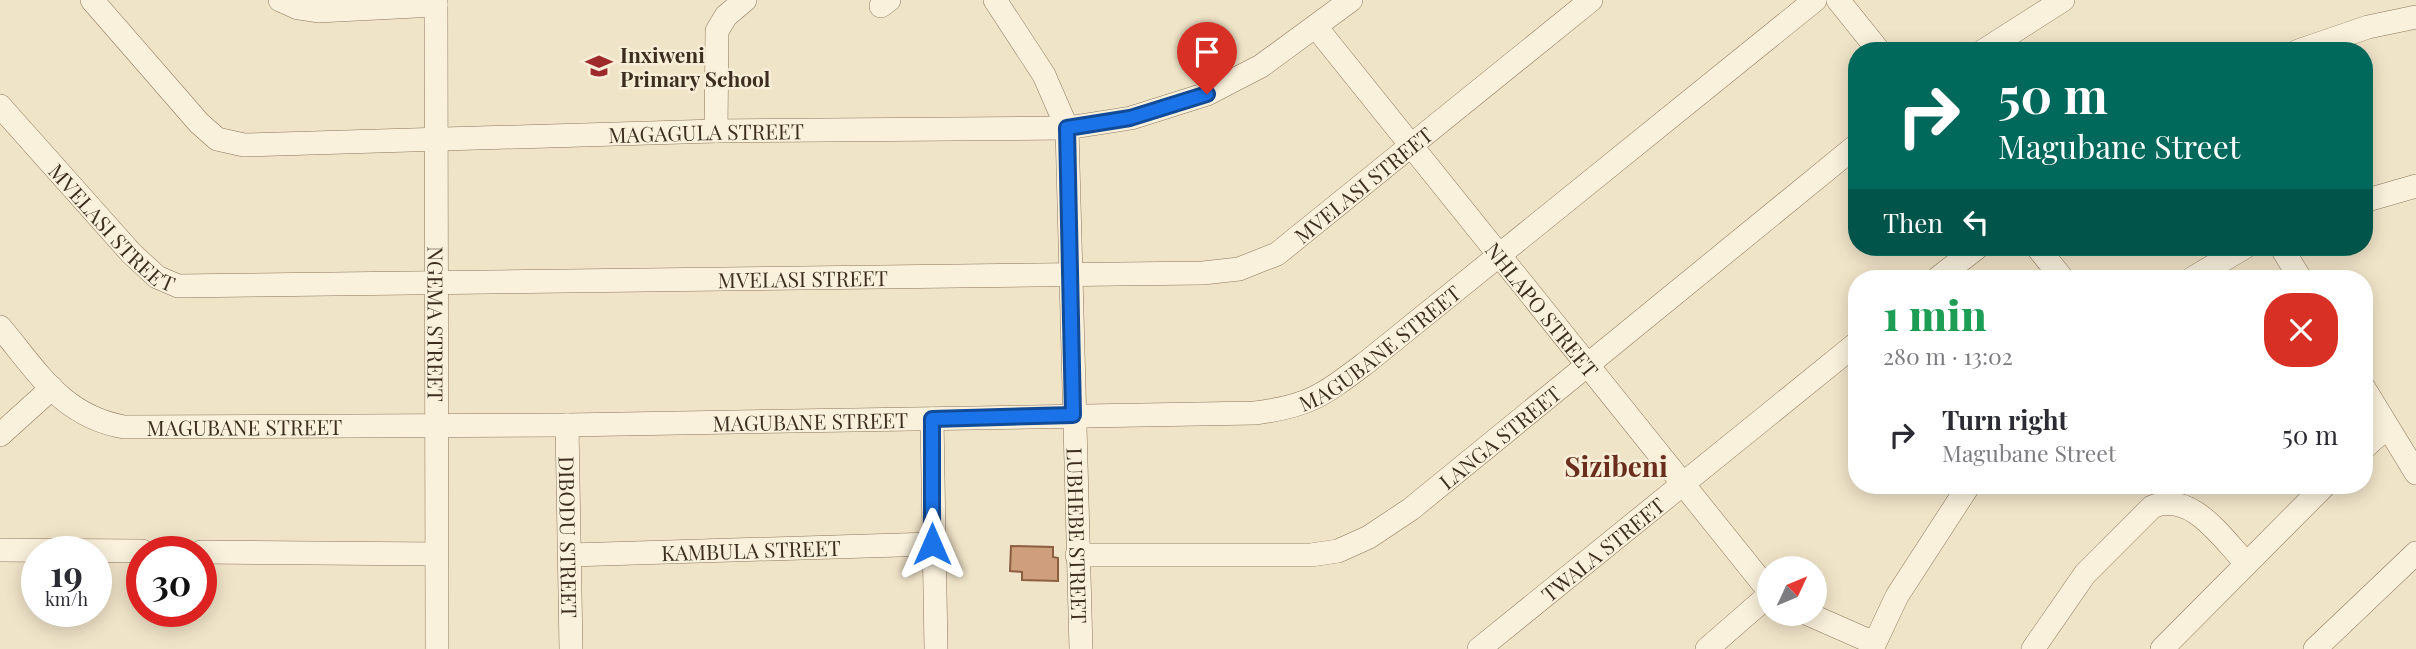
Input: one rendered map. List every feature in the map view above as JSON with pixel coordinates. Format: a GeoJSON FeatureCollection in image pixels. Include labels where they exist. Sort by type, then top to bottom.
{"type":"FeatureCollection","features":[{"type":"Feature","properties":{"kind":"street","name":"MAGAGULA STREET"},"geometry":{"type":"LineString","coordinates":[[92,0],[200,123],[217,139],[244,145],[716,131],[1067,128],[1130,118],[1207,94],[1252,71],[1351,0]]}},
{"type":"Feature","properties":{"kind":"street"},"geometry":{"type":"LineString","coordinates":[[280,0],[299,8],[317,10],[436,2]]}},
{"type":"Feature","properties":{"kind":"street"},"geometry":{"type":"LineString","coordinates":[[716,131],[717,31],[726,16],[745,0]]}},
{"type":"Feature","properties":{"kind":"street"},"geometry":{"type":"LineString","coordinates":[[995,0],[1044,75],[1067,128]]}},
{"type":"Feature","properties":{"kind":"street","name":"MVELASI STREET"},"geometry":{"type":"LineString","coordinates":[[0,106],[131,253],[157,277],[177,286],[435,280],[1203,273],[1239,270],[1260,263],[1320,222],[1591,0]]}},
{"type":"Feature","properties":{"kind":"street","name":"MAGUBANE STREET"},"geometry":{"type":"LineString","coordinates":[[0,327],[52,388],[84,416],[124,426],[567,425],[1255,413],[1293,408],[1346,378],[1815,0]]}},
{"type":"Feature","properties":{"kind":"street"},"geometry":{"type":"LineString","coordinates":[[1838,0],[1872,42]]}},
{"type":"Feature","properties":{"kind":"street"},"geometry":{"type":"LineString","coordinates":[[1997,42],[2063,0]]}},
{"type":"Feature","properties":{"kind":"street","name":"NGEMA STREET"},"geometry":{"type":"LineString","coordinates":[[436,2],[437,649]]}},
{"type":"Feature","properties":{"kind":"street"},"geometry":{"type":"LineString","coordinates":[[2324,42],[2368,27],[2416,17]]}},
{"type":"Feature","properties":{"kind":"street","name":"NHLAPO STREET"},"geometry":{"type":"LineString","coordinates":[[1316,27],[1757,578]]}},
{"type":"Feature","properties":{"kind":"street","name":"LUBHEBE STREET"},"geometry":{"type":"LineString","coordinates":[[1067,128],[1081,649]]}},
{"type":"Feature","properties":{"kind":"street","name":"LANGA STREET"},"geometry":{"type":"LineString","coordinates":[[1077,555],[1311,555],[1350,547],[1411,509],[1586,363],[1848,152]]}},
{"type":"Feature","properties":{"kind":"street"},"geometry":{"type":"LineString","coordinates":[[2373,198],[2416,186]]}},
{"type":"Feature","properties":{"kind":"street"},"geometry":{"type":"LineString","coordinates":[[1948,270],[1966,256]]}},
{"type":"Feature","properties":{"kind":"street"},"geometry":{"type":"LineString","coordinates":[[2044,256],[2056,270]]}},
{"type":"Feature","properties":{"kind":"street"},"geometry":{"type":"LineString","coordinates":[[2206,270],[2230,256]]}},
{"type":"Feature","properties":{"kind":"street","name":"TWALA STREET"},"geometry":{"type":"LineString","coordinates":[[1479,649],[1848,350]]}},
{"type":"Feature","properties":{"kind":"street"},"geometry":{"type":"LineString","coordinates":[[0,435],[52,388]]}},
{"type":"Feature","properties":{"kind":"street"},"geometry":{"type":"LineString","coordinates":[[2373,403],[2416,474]]}},
{"type":"Feature","properties":{"kind":"street"},"geometry":{"type":"LineString","coordinates":[[932,419],[932,544],[936,649]]}},
{"type":"Feature","properties":{"kind":"street","name":"DIBODU STREET"},"geometry":{"type":"LineString","coordinates":[[567,425],[572,649]]}},
{"type":"Feature","properties":{"kind":"street"},"geometry":{"type":"LineString","coordinates":[[2373,440],[2387,427]]}},
{"type":"Feature","properties":{"kind":"street"},"geometry":{"type":"LineString","coordinates":[[1827,623],[1873,646],[1896,596],[1963,494]]}},
{"type":"Feature","properties":{"kind":"street"},"geometry":{"type":"LineString","coordinates":[[2162,649],[2316,494]]}},
{"type":"Feature","properties":{"kind":"street"},"geometry":{"type":"LineString","coordinates":[[2033,649],[2085,574],[2152,507],[2164,502],[2175,501],[2188,508],[2208,523],[2246,563]]}},
{"type":"Feature","properties":{"kind":"street","name":"KAMBULA STREET"},"geometry":{"type":"LineString","coordinates":[[571,555],[932,544]]}},
{"type":"Feature","properties":{"kind":"street"},"geometry":{"type":"LineString","coordinates":[[0,550],[126,551]]}},
{"type":"Feature","properties":{"kind":"street"},"geometry":{"type":"LineString","coordinates":[[217,552],[436,554]]}},
{"type":"Feature","properties":{"kind":"street"},"geometry":{"type":"LineString","coordinates":[[2315,649],[2416,553]]}},
{"type":"Feature","properties":{"kind":"street"},"geometry":{"type":"LineString","coordinates":[[1707,649],[1757,604]]}},
{"type":"Feature","properties":{"kind":"building"},"geometry":{"type":"Polygon","coordinates":[[[1011,546],[1053,547],[1053,557],[1058,558],[1058,581],[1022,580],[1022,572],[1010,571],[1011,546]]]}},
{"type":"Feature","properties":{"kind":"place","name":"Inxiweni Primary School"},"geometry":{"type":"Point","coordinates":[599,66]}},
{"type":"Feature","properties":{"kind":"district","name":"Sizibeni"},"geometry":{"type":"Point","coordinates":[1616,465]}},
{"type":"Feature","properties":{"kind":"route"},"geometry":{"type":"LineString","coordinates":[[932,544],[932,419],[1073,415],[1067,128],[1161,111],[1207,94]]}}]}
